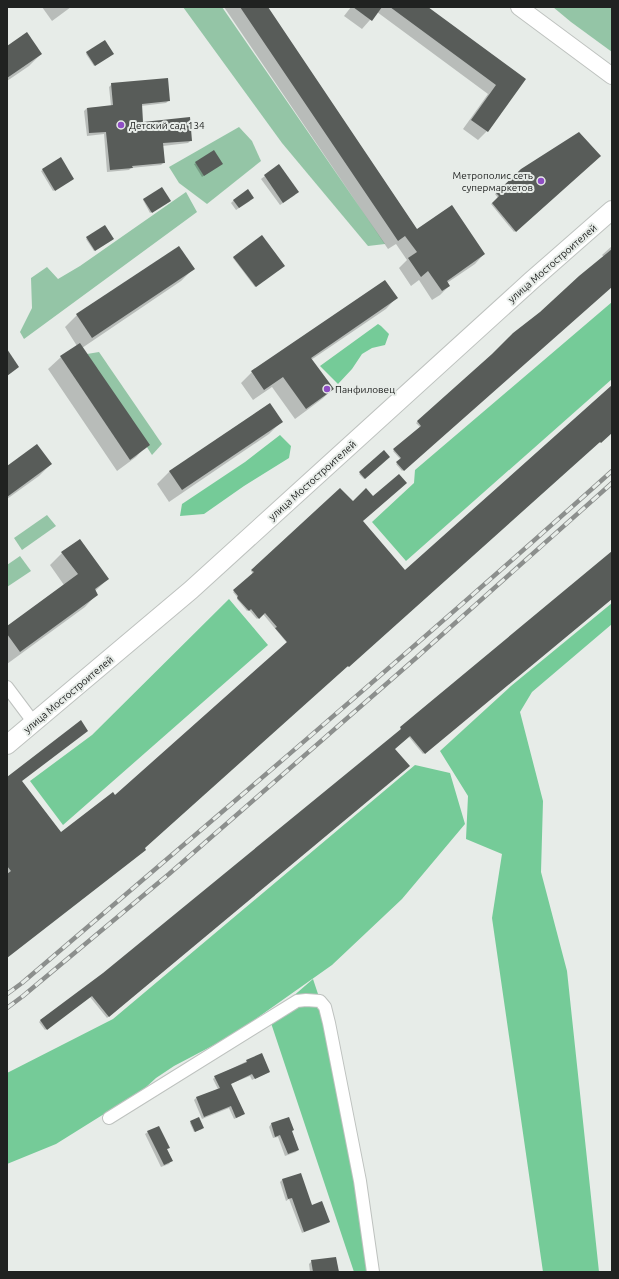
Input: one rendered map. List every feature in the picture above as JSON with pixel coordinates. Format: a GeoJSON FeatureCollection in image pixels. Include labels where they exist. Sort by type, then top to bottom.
{"type":"FeatureCollection","features":[{"type":"Feature","properties":{"kind":"main road","name":"улица Мостостроителей"},"geometry":{"type":"LineString","coordinates":[[7,745],[191,590],[525,286],[612,210]]}},
{"type":"Feature","properties":{"kind":"street"},"geometry":{"type":"LineString","coordinates":[[519,7],[612,76]]}},
{"type":"Feature","properties":{"kind":"street"},"geometry":{"type":"LineString","coordinates":[[7,687],[34,723]]}},
{"type":"Feature","properties":{"kind":"street"},"geometry":{"type":"LineString","coordinates":[[109,1118],[297,1001],[320,1001],[325,1007],[329,1023],[360,1181],[373,1272]]}},
{"type":"Feature","properties":{"kind":"green space"},"geometry":{"type":"Polygon","coordinates":[[[183,7],[222,7],[385,244],[368,246],[282,143],[183,7]]]}},
{"type":"Feature","properties":{"kind":"green space"},"geometry":{"type":"Polygon","coordinates":[[[553,7],[612,7],[612,52],[571,22],[553,7]]]}},
{"type":"Feature","properties":{"kind":"green space"},"geometry":{"type":"Polygon","coordinates":[[[239,127],[252,141],[261,161],[207,204],[179,183],[169,167],[239,127]]]}},
{"type":"Feature","properties":{"kind":"green space"},"geometry":{"type":"Polygon","coordinates":[[[186,192],[197,212],[24,339],[20,332],[32,308],[31,278],[47,267],[58,279],[80,266],[186,192]]]}},
{"type":"Feature","properties":{"kind":"green space"},"geometry":{"type":"Polygon","coordinates":[[[612,302],[612,379],[406,561],[372,522],[414,483],[415,470],[612,302]]]}},
{"type":"Feature","properties":{"kind":"green space"},"geometry":{"type":"Polygon","coordinates":[[[378,324],[389,334],[385,345],[372,348],[362,354],[352,369],[338,384],[320,366],[378,324]]]}},
{"type":"Feature","properties":{"kind":"green space"},"geometry":{"type":"Polygon","coordinates":[[[99,352],[162,444],[152,455],[87,354],[99,352]]]}},
{"type":"Feature","properties":{"kind":"green space"},"geometry":{"type":"Polygon","coordinates":[[[280,435],[291,446],[289,458],[244,486],[204,514],[180,516],[182,504],[245,462],[280,435]]]}},
{"type":"Feature","properties":{"kind":"green space"},"geometry":{"type":"Polygon","coordinates":[[[47,515],[56,526],[22,550],[14,538],[47,515]]]}},
{"type":"Feature","properties":{"kind":"green space"},"geometry":{"type":"Polygon","coordinates":[[[20,556],[31,571],[7,587],[7,565],[20,556]]]}},
{"type":"Feature","properties":{"kind":"green space"},"geometry":{"type":"Polygon","coordinates":[[[229,599],[268,645],[63,825],[30,781],[92,735],[229,599]]]}},
{"type":"Feature","properties":{"kind":"green space"},"geometry":{"type":"Polygon","coordinates":[[[612,603],[612,624],[532,692],[520,712],[543,801],[541,872],[567,971],[599,1272],[543,1272],[492,918],[502,854],[466,839],[468,796],[440,751],[511,686],[612,603]]]}},
{"type":"Feature","properties":{"kind":"green space"},"geometry":{"type":"Polygon","coordinates":[[[415,765],[450,773],[465,824],[402,899],[332,965],[233,1035],[174,1066],[156,1078],[144,1089],[56,1144],[7,1164],[7,1073],[113,1019],[415,765]]]}},
{"type":"Feature","properties":{"kind":"green space"},"geometry":{"type":"Polygon","coordinates":[[[313,979],[323,1009],[375,1272],[354,1272],[269,1017],[313,979]]]}},
{"type":"Feature","properties":{"kind":"building"},"geometry":{"type":"Polygon","coordinates":[[[240,7],[268,7],[417,229],[452,205],[485,254],[447,281],[450,286],[442,291],[428,271],[421,277],[408,258],[417,252],[405,236],[398,241],[240,7]]]}},
{"type":"Feature","properties":{"kind":"building"},"geometry":{"type":"Polygon","coordinates":[[[353,7],[382,7],[372,21],[353,7]]]}},
{"type":"Feature","properties":{"kind":"building"},"geometry":{"type":"Polygon","coordinates":[[[390,7],[428,7],[526,79],[488,132],[471,120],[496,85],[390,7]]]}},
{"type":"Feature","properties":{"kind":"building"},"geometry":{"type":"Polygon","coordinates":[[[27,32],[42,54],[7,78],[7,46],[27,32]]]}},
{"type":"Feature","properties":{"kind":"building"},"geometry":{"type":"Polygon","coordinates":[[[105,40],[114,54],[95,66],[86,52],[105,40]]]}},
{"type":"Feature","properties":{"kind":"building"},"geometry":{"type":"Polygon","coordinates":[[[168,78],[170,101],[142,104],[143,122],[190,117],[192,141],[163,143],[165,163],[110,170],[106,132],[89,133],[87,108],[113,105],[111,83],[168,78]]]}},
{"type":"Feature","properties":{"kind":"building","name":"Метрополис cеть супермаркетов"},"geometry":{"type":"Polygon","coordinates":[[[579,132],[601,156],[516,232],[492,203],[499,196],[496,193],[521,169],[579,132]]]}},
{"type":"Feature","properties":{"kind":"building"},"geometry":{"type":"Polygon","coordinates":[[[214,150],[223,164],[204,176],[195,162],[214,150]]]}},
{"type":"Feature","properties":{"kind":"building"},"geometry":{"type":"Polygon","coordinates":[[[61,157],[74,179],[55,191],[42,169],[61,157]]]}},
{"type":"Feature","properties":{"kind":"building"},"geometry":{"type":"Polygon","coordinates":[[[279,164],[299,192],[283,203],[264,175],[279,164]]]}},
{"type":"Feature","properties":{"kind":"building"},"geometry":{"type":"Polygon","coordinates":[[[162,187],[171,201],[152,213],[143,199],[162,187]]]}},
{"type":"Feature","properties":{"kind":"building"},"geometry":{"type":"Polygon","coordinates":[[[248,189],[254,198],[239,208],[233,200],[248,189]]]}},
{"type":"Feature","properties":{"kind":"building"},"geometry":{"type":"Polygon","coordinates":[[[105,225],[114,239],[95,251],[86,237],[105,225]]]}},
{"type":"Feature","properties":{"kind":"building"},"geometry":{"type":"Polygon","coordinates":[[[262,235],[285,266],[256,287],[233,257],[262,235]]]}},
{"type":"Feature","properties":{"kind":"building"},"geometry":{"type":"Polygon","coordinates":[[[179,246],[195,269],[92,338],[76,314],[179,246]]]}},
{"type":"Feature","properties":{"kind":"building"},"geometry":{"type":"Polygon","coordinates":[[[612,249],[612,287],[404,471],[396,462],[401,458],[393,449],[421,426],[417,421],[492,354],[513,333],[540,312],[579,276],[612,249]]]}},
{"type":"Feature","properties":{"kind":"building"},"geometry":{"type":"Polygon","coordinates":[[[385,280],[398,298],[311,358],[334,389],[306,409],[283,377],[264,390],[251,371],[385,280]]]}},
{"type":"Feature","properties":{"kind":"building"},"geometry":{"type":"Polygon","coordinates":[[[80,343],[150,445],[130,460],[60,356],[80,343]]]}},
{"type":"Feature","properties":{"kind":"building"},"geometry":{"type":"Polygon","coordinates":[[[7,349],[19,367],[7,376],[7,349]]]}},
{"type":"Feature","properties":{"kind":"building"},"geometry":{"type":"Polygon","coordinates":[[[612,385],[612,433],[601,443],[600,442],[349,667],[348,666],[145,848],[146,850],[7,958],[7,874],[11,871],[7,866],[7,777],[81,720],[88,731],[22,781],[61,832],[113,792],[115,795],[287,642],[265,613],[259,619],[251,609],[249,611],[237,598],[238,596],[233,590],[254,572],[251,570],[340,488],[353,501],[366,488],[373,496],[399,474],[407,483],[363,521],[405,570],[612,385]]]}},
{"type":"Feature","properties":{"kind":"building"},"geometry":{"type":"Polygon","coordinates":[[[270,403],[283,422],[182,490],[169,471],[270,403]]]}},
{"type":"Feature","properties":{"kind":"building"},"geometry":{"type":"Polygon","coordinates":[[[37,444],[52,464],[7,497],[7,466],[37,444]]]}},
{"type":"Feature","properties":{"kind":"building"},"geometry":{"type":"Polygon","coordinates":[[[384,450],[390,457],[365,479],[359,472],[384,450]]]}},
{"type":"Feature","properties":{"kind":"building"},"geometry":{"type":"Polygon","coordinates":[[[80,539],[109,579],[95,589],[98,595],[20,652],[7,634],[7,626],[78,574],[61,552],[80,539]]]}},
{"type":"Feature","properties":{"kind":"building"},"geometry":{"type":"Polygon","coordinates":[[[612,551],[612,599],[425,754],[410,736],[395,749],[410,766],[109,1017],[92,996],[47,1030],[40,1020],[103,973],[401,729],[400,727],[612,551]]]}},
{"type":"Feature","properties":{"kind":"building"},"geometry":{"type":"Polygon","coordinates":[[[262,1053],[270,1072],[255,1079],[252,1074],[231,1084],[245,1114],[236,1118],[231,1106],[204,1117],[196,1097],[220,1088],[214,1076],[247,1062],[246,1060],[262,1053]]]}},
{"type":"Feature","properties":{"kind":"building"},"geometry":{"type":"Polygon","coordinates":[[[199,1117],[204,1128],[195,1132],[190,1121],[199,1117]]]}},
{"type":"Feature","properties":{"kind":"building"},"geometry":{"type":"Polygon","coordinates":[[[289,1117],[299,1150],[288,1154],[280,1135],[275,1137],[271,1123],[289,1117]]]}},
{"type":"Feature","properties":{"kind":"building"},"geometry":{"type":"Polygon","coordinates":[[[159,1126],[170,1148],[167,1149],[173,1161],[164,1165],[147,1131],[159,1126]]]}},
{"type":"Feature","properties":{"kind":"building"},"geometry":{"type":"Polygon","coordinates":[[[301,1173],[312,1205],[322,1201],[330,1222],[304,1232],[292,1198],[288,1199],[282,1179],[301,1173]]]}},
{"type":"Feature","properties":{"kind":"building"},"geometry":{"type":"Polygon","coordinates":[[[336,1257],[339,1272],[313,1272],[311,1260],[336,1257]]]}},
{"type":"Feature","properties":{"kind":"railway"},"geometry":{"type":"LineString","coordinates":[[7,994],[22,983],[318,729],[466,601],[612,471]]}},
{"type":"Feature","properties":{"kind":"railway"},"geometry":{"type":"LineString","coordinates":[[7,1008],[169,874],[416,658],[612,483]]}},
{"type":"Feature","properties":{"kind":"place","name":"Детский сад 134"},"geometry":{"type":"Point","coordinates":[121,125]}},
{"type":"Feature","properties":{"kind":"place","name":"Метрополис cеть супермаркетов"},"geometry":{"type":"Point","coordinates":[541,181]}},
{"type":"Feature","properties":{"kind":"place","name":"Панфиловец"},"geometry":{"type":"Point","coordinates":[327,389]}}]}
